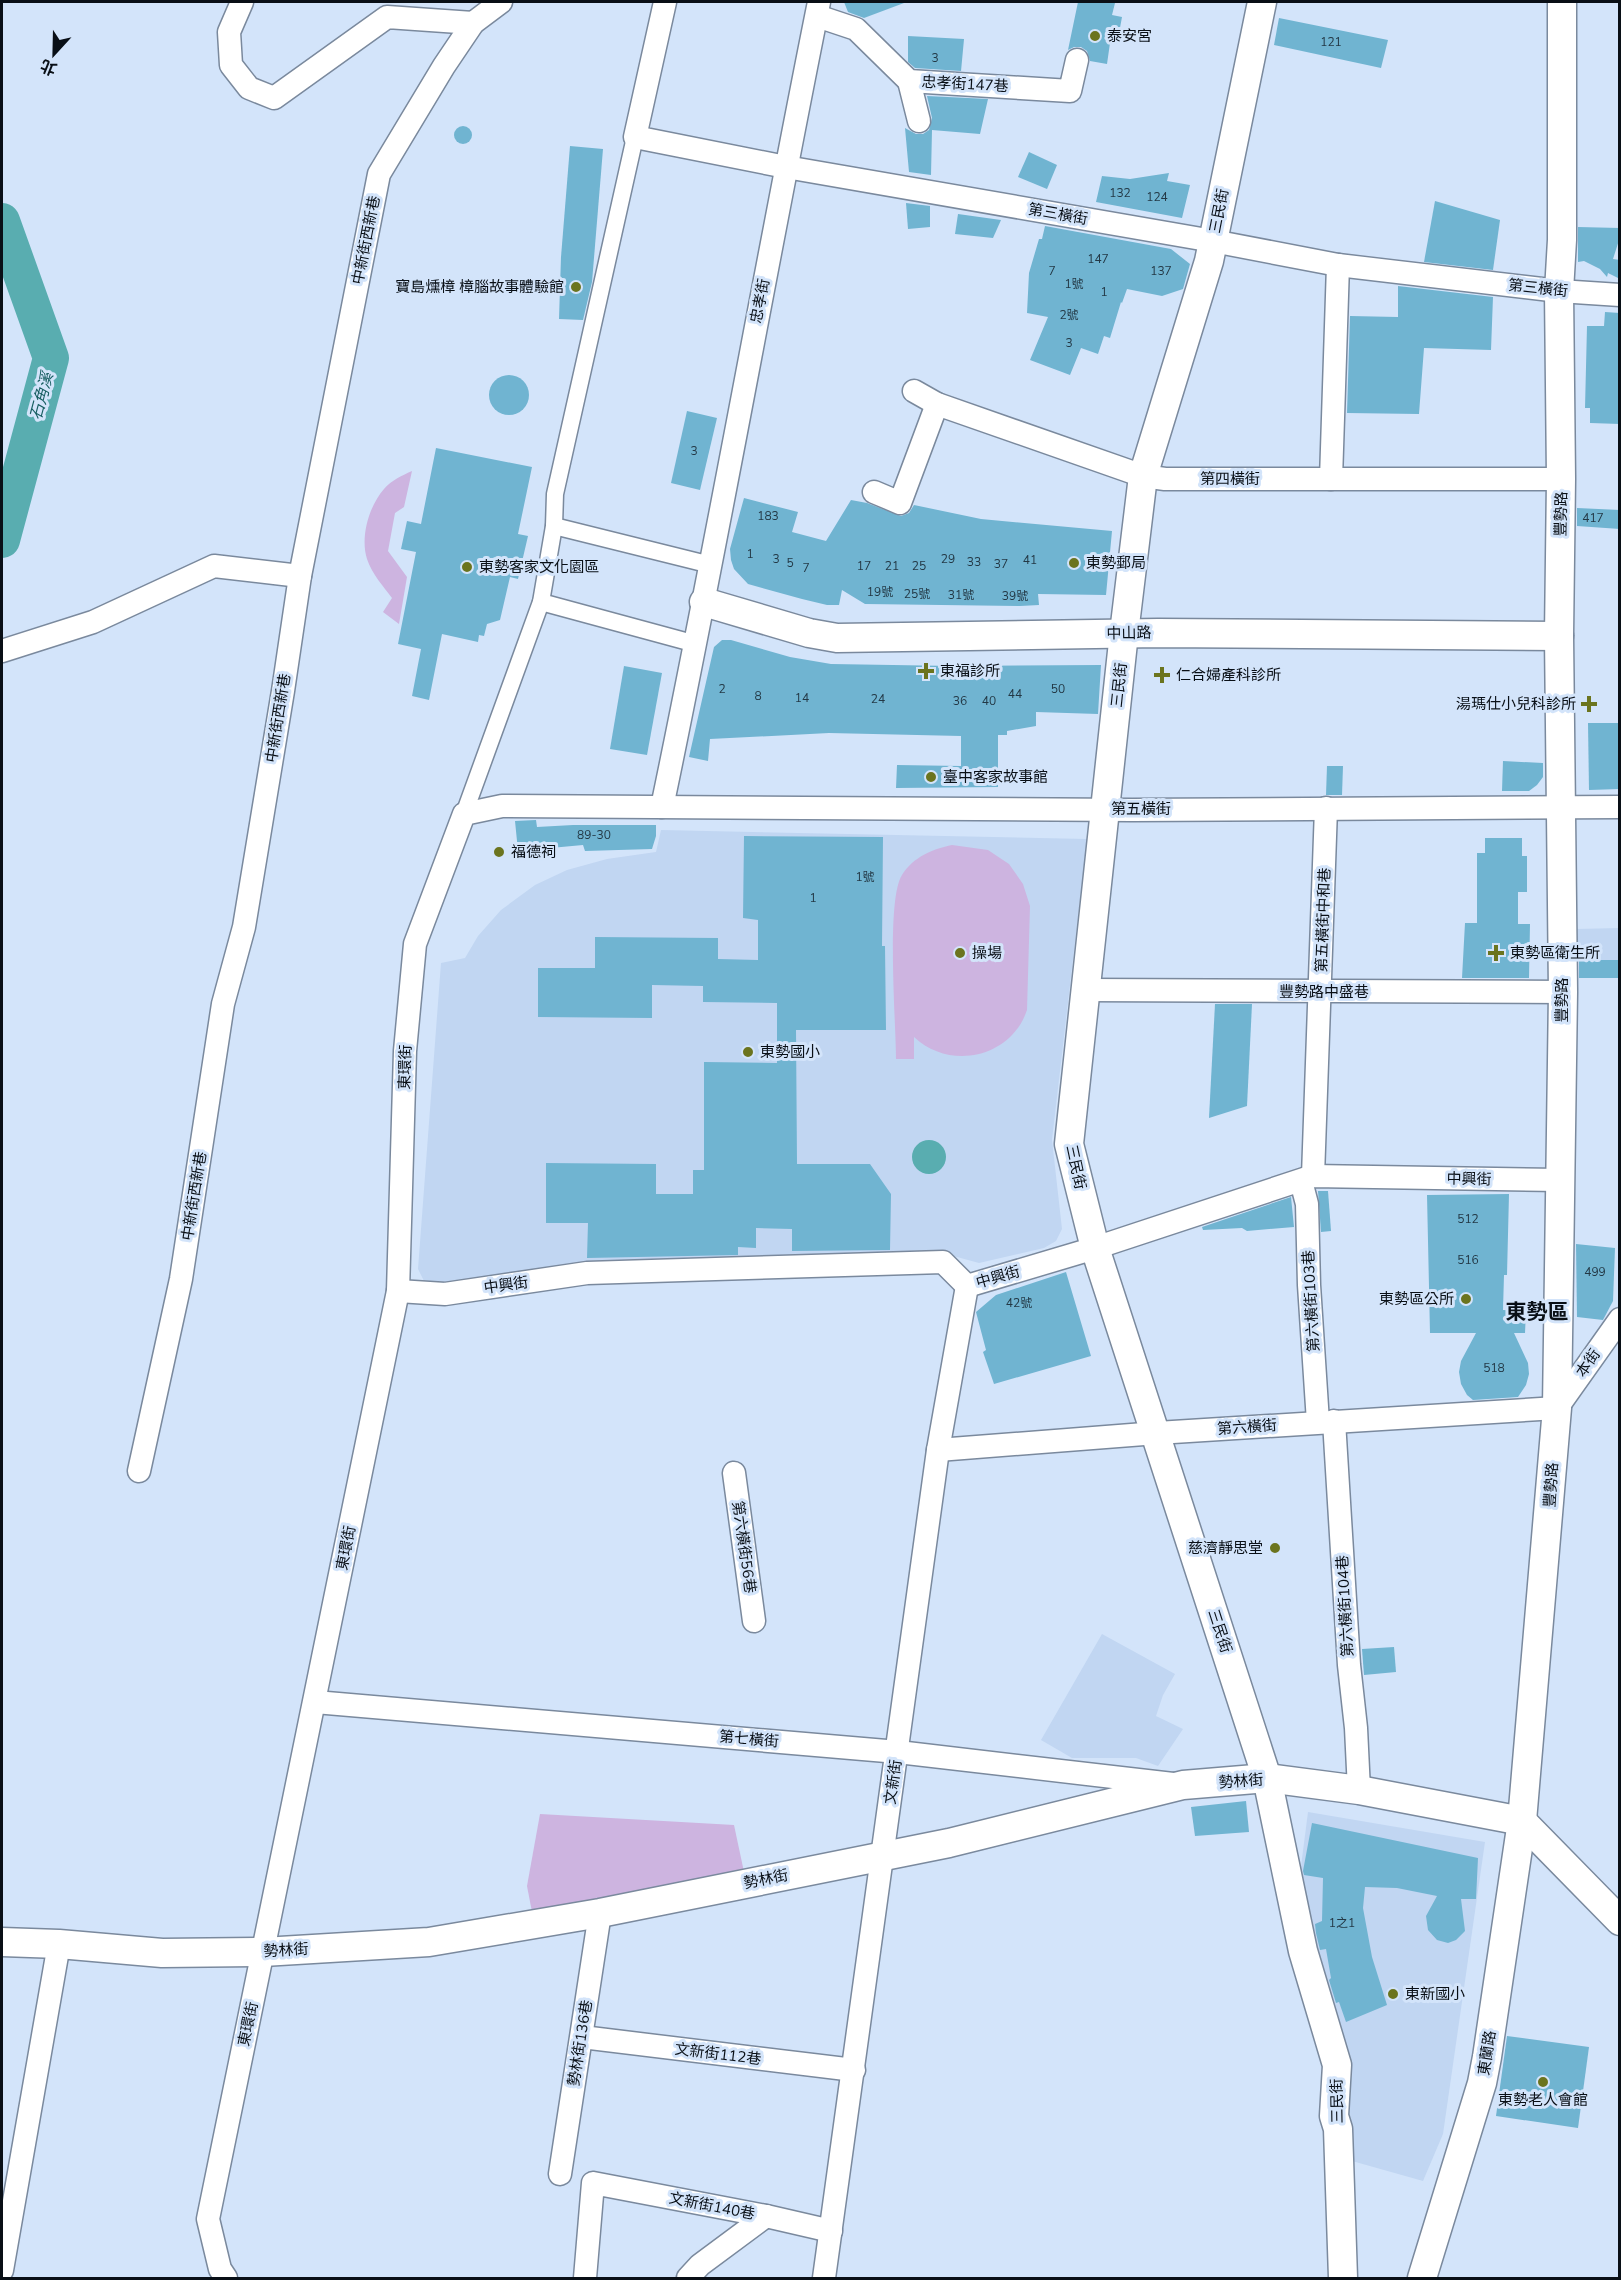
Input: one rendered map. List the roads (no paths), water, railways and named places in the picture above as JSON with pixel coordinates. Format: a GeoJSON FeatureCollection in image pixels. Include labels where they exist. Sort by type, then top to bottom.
{"type":"FeatureCollection","features":[{"type":"Feature","properties":{"kind":"street"},"geometry":{"type":"LineString","coordinates":[[242,2],[229,32],[231,65],[249,88],[274,98],[387,17],[473,23]]}},
{"type":"Feature","properties":{"kind":"street","name":"中新街西新巷"},"geometry":{"type":"LineString","coordinates":[[139,1471],[181,1279],[223,1004],[244,927],[300,576],[379,174],[444,66],[473,23],[501,2]]}},
{"type":"Feature","properties":{"kind":"street"},"geometry":{"type":"LineString","coordinates":[[464,814],[541,602],[554,526],[555,494],[665,2]]}},
{"type":"Feature","properties":{"kind":"street","name":"三民街"},"geometry":{"type":"LineString","coordinates":[[1262,2],[1209,261],[1143,476],[1069,1144],[1095,1248],[1267,1778],[1303,1951],[1337,2065],[1335,2116],[1338,2129],[1342,2278]]}},
{"type":"Feature","properties":{"kind":"street","name":"豐勢路"},"geometry":{"type":"LineString","coordinates":[[1522,1821],[1557,1408],[1563,992],[1559,636],[1562,2]]}},
{"type":"Feature","properties":{"kind":"street","name":"忠孝街147巷"},"geometry":{"type":"LineString","coordinates":[[818,9],[856,28],[909,81],[1070,91],[1077,60]]}},
{"type":"Feature","properties":{"kind":"street","name":"忠孝街"},"geometry":{"type":"LineString","coordinates":[[704,602],[818,9]]}},
{"type":"Feature","properties":{"kind":"street"},"geometry":{"type":"LineString","coordinates":[[909,81],[919,121]]}},
{"type":"Feature","properties":{"kind":"street","name":"第三橫街"},"geometry":{"type":"LineString","coordinates":[[635,137],[786,167],[1338,265],[1559,291],[1620,295]]}},
{"type":"Feature","properties":{"kind":"street"},"geometry":{"type":"LineString","coordinates":[[1330,479],[1338,265]]}},
{"type":"Feature","properties":{"kind":"street","name":"第四橫街"},"geometry":{"type":"LineString","coordinates":[[915,391],[937,404],[1143,476],[1165,479],[1561,479]]}},
{"type":"Feature","properties":{"kind":"street"},"geometry":{"type":"LineString","coordinates":[[874,492],[900,503],[937,404]]}},
{"type":"Feature","properties":{"kind":"street"},"geometry":{"type":"LineString","coordinates":[[554,526],[711,565]]}},
{"type":"Feature","properties":{"kind":"street"},"geometry":{"type":"LineString","coordinates":[[2,651],[93,622],[214,566],[300,576]]}},
{"type":"Feature","properties":{"kind":"street"},"geometry":{"type":"LineString","coordinates":[[541,602],[696,644]]}},
{"type":"Feature","properties":{"kind":"street"},"geometry":{"type":"LineString","coordinates":[[464,814],[502,806],[662,807],[704,602]]}},
{"type":"Feature","properties":{"kind":"street","name":"中山路"},"geometry":{"type":"LineString","coordinates":[[704,602],[809,633],[837,638],[1124,633],[1559,636]]}},
{"type":"Feature","properties":{"kind":"street","name":"第五橫街"},"geometry":{"type":"LineString","coordinates":[[662,807],[1106,809],[1620,807]]}},
{"type":"Feature","properties":{"kind":"street","name":"第五橫街中和巷"},"geometry":{"type":"LineString","coordinates":[[1307,1178],[1320,992],[1326,808]]}},
{"type":"Feature","properties":{"kind":"street","name":"東環街"},"geometry":{"type":"LineString","coordinates":[[226,2278],[220,2269],[208,2219],[398,1290],[405,1051],[415,944],[464,814]]}},
{"type":"Feature","properties":{"kind":"street","name":"豐勢路中盛巷"},"geometry":{"type":"LineString","coordinates":[[1085,990],[1563,992]]}},
{"type":"Feature","properties":{"kind":"street","name":"中興街"},"geometry":{"type":"LineString","coordinates":[[398,1290],[445,1294],[587,1273],[944,1262],[967,1286],[1095,1248],[1307,1178],[1559,1180]]}},
{"type":"Feature","properties":{"kind":"street","name":"第六橫街103巷"},"geometry":{"type":"LineString","coordinates":[[1307,1178],[1309,1285],[1326,1422]]}},
{"type":"Feature","properties":{"kind":"street","name":"文新街"},"geometry":{"type":"LineString","coordinates":[[824,2278],[938,1450],[967,1286]]}},
{"type":"Feature","properties":{"kind":"street","name":"本街"},"geometry":{"type":"LineString","coordinates":[[1557,1408],[1620,1319]]}},
{"type":"Feature","properties":{"kind":"street","name":"第六橫街"},"geometry":{"type":"LineString","coordinates":[[938,1450],[1156,1433],[1557,1408]]}},
{"type":"Feature","properties":{"kind":"street","name":"第六橫街104巷"},"geometry":{"type":"LineString","coordinates":[[1326,1422],[1348,1665],[1356,1728],[1359,1790]]}},
{"type":"Feature","properties":{"kind":"street","name":"第六橫街56巷"},"geometry":{"type":"LineString","coordinates":[[734,1473],[754,1621]]}},
{"type":"Feature","properties":{"kind":"street","name":"第七橫街"},"geometry":{"type":"LineString","coordinates":[[315,1702],[898,1752],[1183,1785]]}},
{"type":"Feature","properties":{"kind":"street","name":"勢林街"},"geometry":{"type":"LineString","coordinates":[[2,1942],[59,1944],[162,1953],[263,1952],[429,1942],[600,1913],[949,1843],[1183,1785],[1267,1778],[1359,1790],[1522,1821]]}},
{"type":"Feature","properties":{"kind":"street"},"geometry":{"type":"LineString","coordinates":[[1522,1821],[1620,1921]]}},
{"type":"Feature","properties":{"kind":"street","name":"東蘭路"},"geometry":{"type":"LineString","coordinates":[[1422,2278],[1482,2083],[1522,1821]]}},
{"type":"Feature","properties":{"kind":"street","name":"勢林街136巷"},"geometry":{"type":"LineString","coordinates":[[560,2174],[600,1913]]}},
{"type":"Feature","properties":{"kind":"street"},"geometry":{"type":"LineString","coordinates":[[2,2270],[59,1944]]}},
{"type":"Feature","properties":{"kind":"street","name":"文新街112巷"},"geometry":{"type":"LineString","coordinates":[[582,2037],[854,2070]]}},
{"type":"Feature","properties":{"kind":"street","name":"文新街140巷"},"geometry":{"type":"LineString","coordinates":[[585,2278],[593,2183],[766,2216],[831,2231]]}},
{"type":"Feature","properties":{"kind":"street"},"geometry":{"type":"LineString","coordinates":[[688,2278],[700,2265],[766,2216]]}},
{"type":"Feature","properties":{"kind":"waterway","name":"石角溪"},"geometry":{"type":"LineString","coordinates":[[2,221],[51,358],[2,540]]}},
{"type":"Feature","properties":{"kind":"place","name":"泰安宮"},"geometry":{"type":"Point","coordinates":[1095,36]}},
{"type":"Feature","properties":{"kind":"place","name":"寶島燻樟 樟腦故事體驗館"},"geometry":{"type":"Point","coordinates":[576,287]}},
{"type":"Feature","properties":{"kind":"place","name":"東勢郵局"},"geometry":{"type":"Point","coordinates":[1074,563]}},
{"type":"Feature","properties":{"kind":"place","name":"東勢客家文化園區"},"geometry":{"type":"Point","coordinates":[467,567]}},
{"type":"Feature","properties":{"kind":"place","name":"東福診所"},"geometry":{"type":"Point","coordinates":[926,671]}},
{"type":"Feature","properties":{"kind":"place","name":"仁合婦產科診所"},"geometry":{"type":"Point","coordinates":[1162,675]}},
{"type":"Feature","properties":{"kind":"place","name":"湯瑪仕小兒科診所"},"geometry":{"type":"Point","coordinates":[1589,704]}},
{"type":"Feature","properties":{"kind":"place","name":"臺中客家故事館"},"geometry":{"type":"Point","coordinates":[931,777]}},
{"type":"Feature","properties":{"kind":"place","name":"福德祠"},"geometry":{"type":"Point","coordinates":[499,852]}},
{"type":"Feature","properties":{"kind":"place","name":"操場"},"geometry":{"type":"Point","coordinates":[960,953]}},
{"type":"Feature","properties":{"kind":"place","name":"東勢區衛生所"},"geometry":{"type":"Point","coordinates":[1496,953]}},
{"type":"Feature","properties":{"kind":"place","name":"東勢國小"},"geometry":{"type":"Point","coordinates":[748,1052]}},
{"type":"Feature","properties":{"kind":"place","name":"東勢區公所"},"geometry":{"type":"Point","coordinates":[1466,1299]}},
{"type":"Feature","properties":{"kind":"place","name":"慈濟靜思堂"},"geometry":{"type":"Point","coordinates":[1275,1548]}},
{"type":"Feature","properties":{"kind":"place","name":"東新國小"},"geometry":{"type":"Point","coordinates":[1393,1994]}},
{"type":"Feature","properties":{"kind":"place","name":"東勢老人會館"},"geometry":{"type":"Point","coordinates":[1543,2082]}},
{"type":"Feature","properties":{"kind":"district","name":"東勢區"},"geometry":{"type":"Point","coordinates":[1537,1312]}}]}
